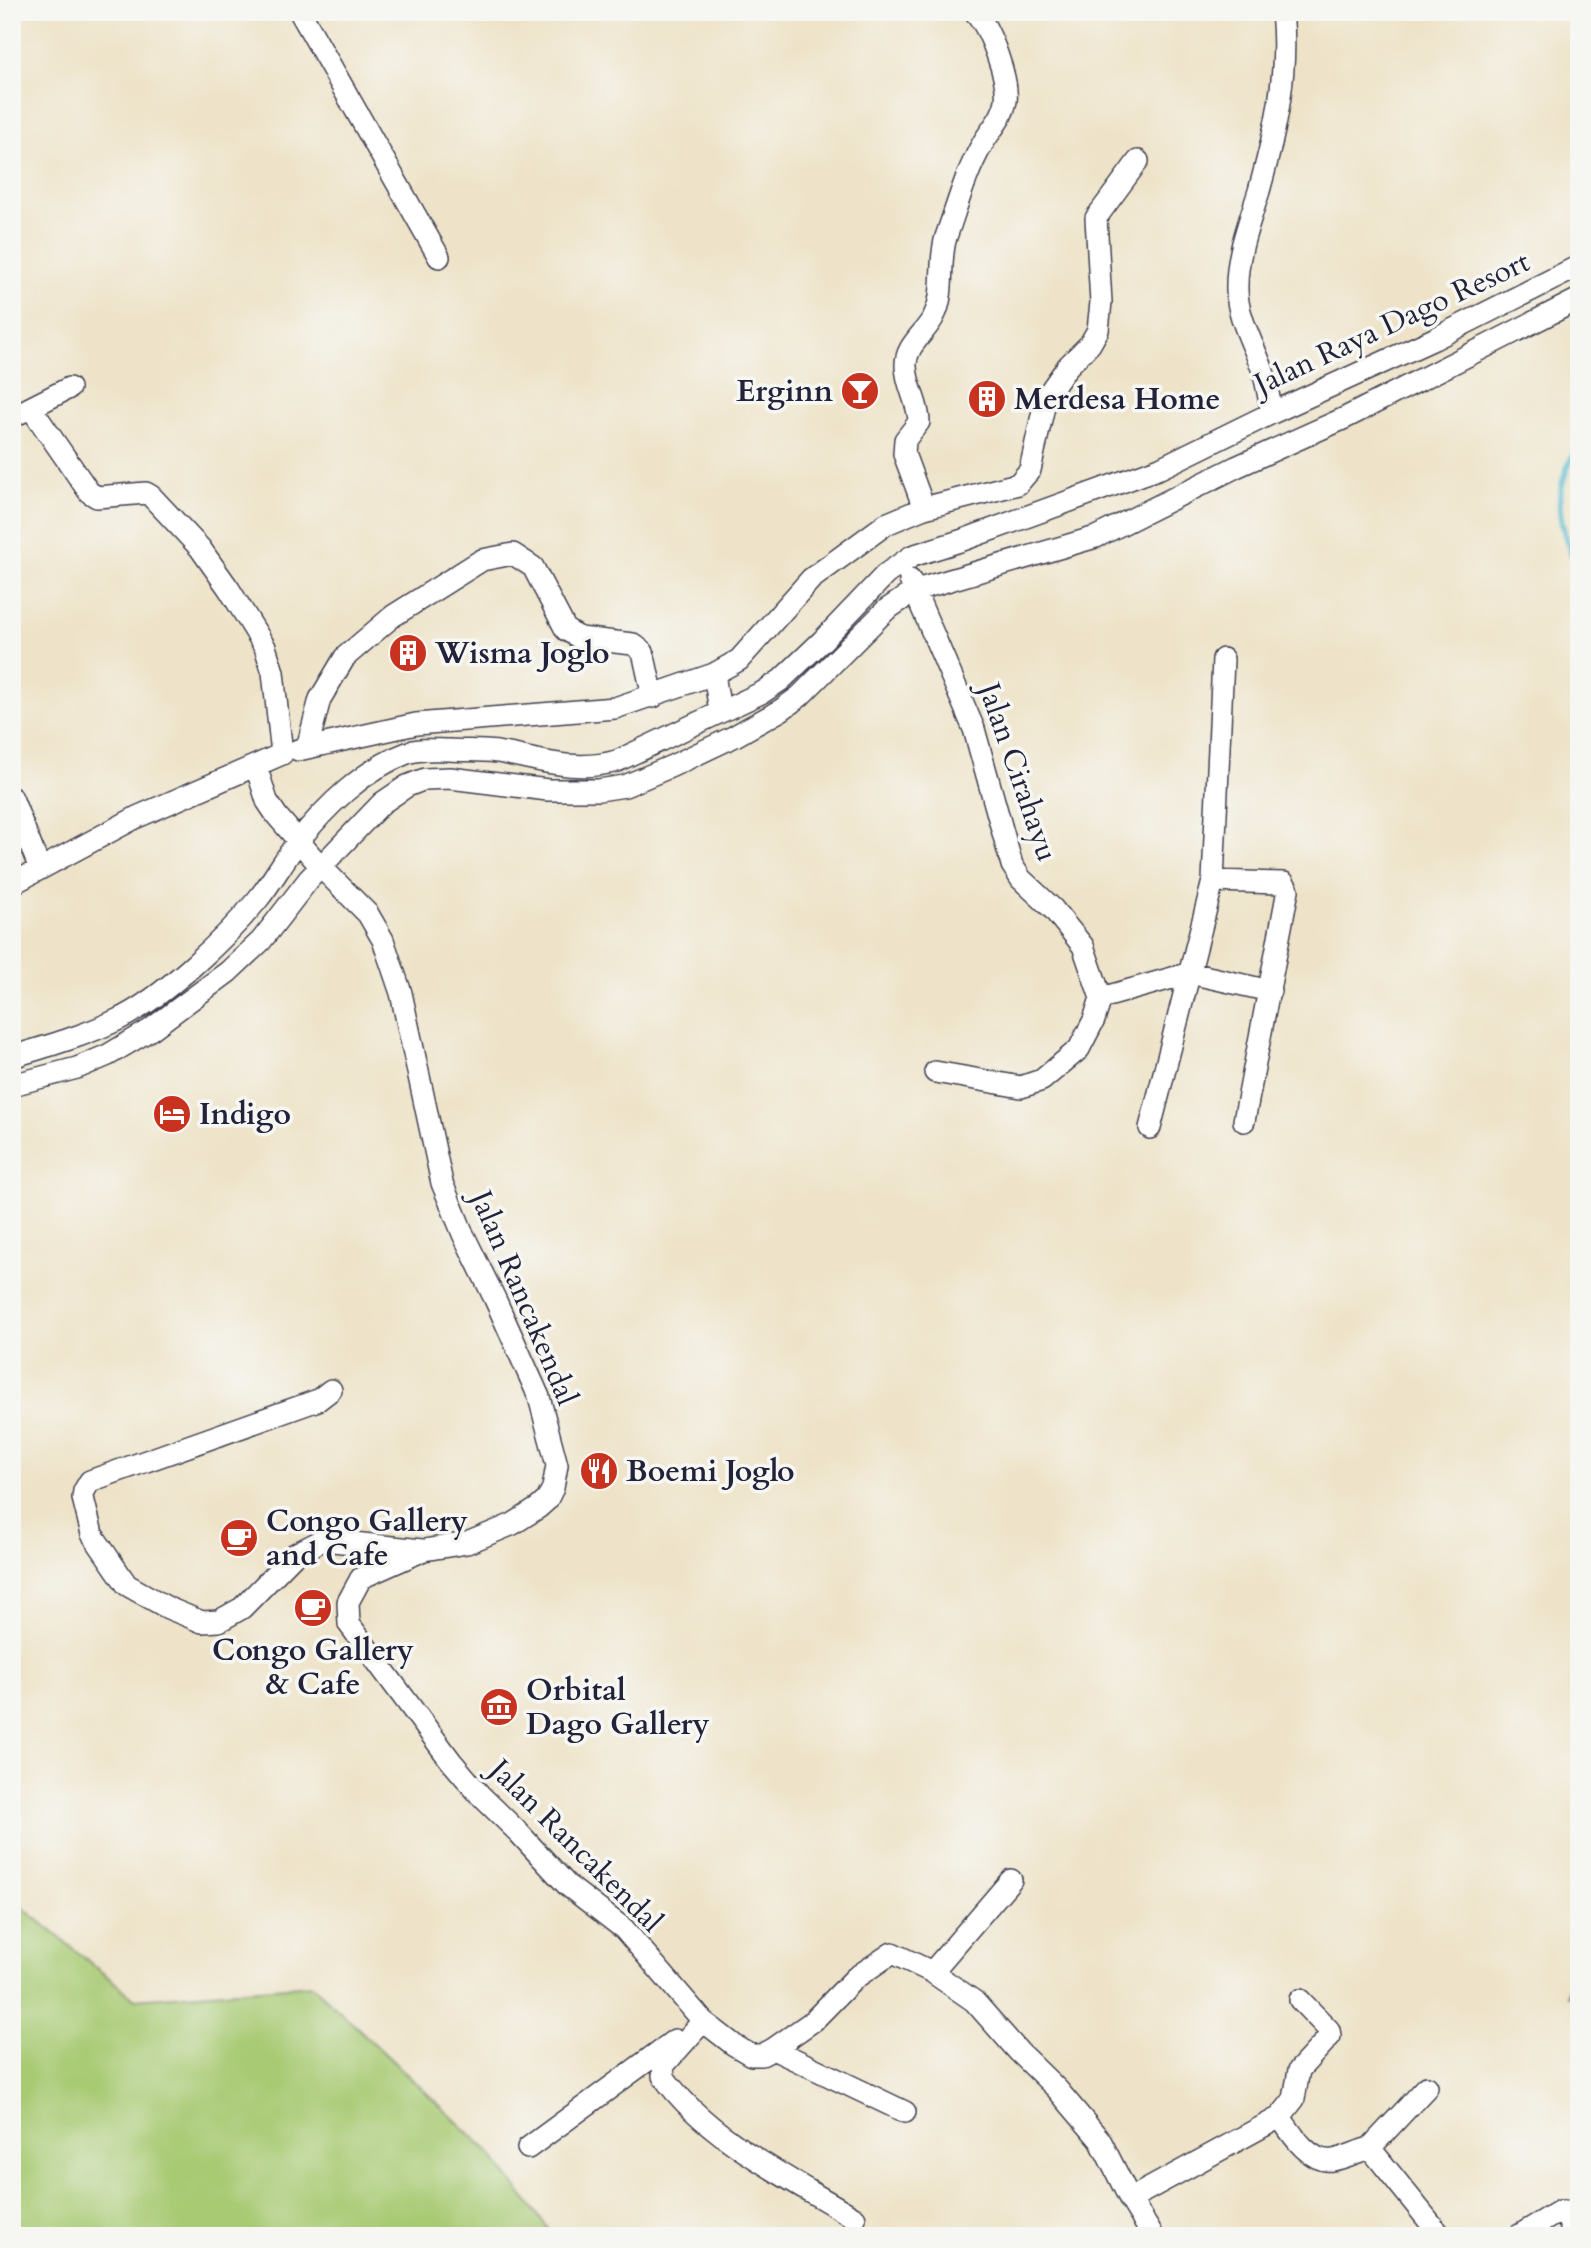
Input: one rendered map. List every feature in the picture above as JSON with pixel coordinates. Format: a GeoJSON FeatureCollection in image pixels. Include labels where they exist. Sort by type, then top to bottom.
{"type":"FeatureCollection","features":[{"type":"Feature","properties":{"kind":"street"},"geometry":{"type":"LineString","coordinates":[[300,12],[439,257]]}},
{"type":"Feature","properties":{"kind":"street"},"geometry":{"type":"LineString","coordinates":[[924,508],[904,454],[905,440],[919,422],[919,412],[905,365],[910,346],[934,317],[938,304],[944,244],[956,207],[983,142],[999,120],[1006,101],[1006,90],[994,48],[982,20],[975,12]]}},
{"type":"Feature","properties":{"kind":"street"},"geometry":{"type":"LineString","coordinates":[[1272,413],[1263,373],[1242,317],[1236,292],[1239,260],[1268,160],[1278,111],[1284,48],[1282,12]]}},
{"type":"Feature","properties":{"kind":"street"},"geometry":{"type":"LineString","coordinates":[[12,884],[137,817],[282,754],[416,724],[615,708],[714,674],[739,660],[819,573],[886,524],[924,508],[1018,484],[1030,470],[1046,397],[1068,366],[1090,344],[1098,330],[1101,302],[1096,218],[1138,161]]}},
{"type":"Feature","properties":{"kind":"street","name":"Jalan Raya Dago Resort"},"geometry":{"type":"LineString","coordinates":[[12,1057],[118,1020],[147,1002],[192,965],[251,907],[298,841],[342,795],[360,779],[407,752],[494,752],[568,767],[617,761],[763,692],[780,680],[900,563],[912,556],[1160,468],[1434,339],[1579,266]]}},
{"type":"Feature","properties":{"kind":"street","name":"Jalan Raya Dago Resort"},"geometry":{"type":"LineString","coordinates":[[12,1085],[77,1068],[108,1055],[150,1030],[237,964],[261,941],[321,867],[382,803],[407,786],[425,779],[450,778],[548,790],[625,786],[733,737],[781,710],[800,696],[886,610],[916,590],[1096,537],[1236,467],[1358,412],[1579,299]]}},
{"type":"Feature","properties":{"kind":"street"},"geometry":{"type":"LineString","coordinates":[[69,388],[22,412],[89,492],[97,497],[146,493],[152,496],[200,548],[265,647],[273,672],[282,754]]}},
{"type":"Feature","properties":{"kind":"street"},"geometry":{"type":"LineString","coordinates":[[307,748],[320,699],[345,657],[393,616],[481,560],[513,554],[533,567],[566,630],[580,638],[634,644],[643,652],[653,697]]}},
{"type":"Feature","properties":{"kind":"street","name":"Jalan Cirahayu"},"geometry":{"type":"LineString","coordinates":[[900,563],[916,590],[974,729],[1012,865],[1021,879],[1074,932],[1093,968],[1101,998]]}},
{"type":"Feature","properties":{"kind":"street"},"geometry":{"type":"LineString","coordinates":[[1150,1128],[1213,881],[1223,659]]}},
{"type":"Feature","properties":{"kind":"street"},"geometry":{"type":"LineString","coordinates":[[714,674],[720,710]]}},
{"type":"Feature","properties":{"kind":"street"},"geometry":{"type":"LineString","coordinates":[[662,741],[672,766]]}},
{"type":"Feature","properties":{"kind":"street"},"geometry":{"type":"LineString","coordinates":[[617,761],[625,786]]}},
{"type":"Feature","properties":{"kind":"street","name":"Jalan Rancakendal"},"geometry":{"type":"LineString","coordinates":[[256,766],[267,801],[321,867],[368,914],[391,958],[442,1183],[539,1397],[556,1465],[553,1488],[547,1500],[513,1524],[467,1543],[424,1550],[361,1578],[348,1602],[349,1624],[451,1761],[480,1795],[567,1885],[624,1929],[698,2017],[751,2055],[762,2055],[773,2049]]}},
{"type":"Feature","properties":{"kind":"street"},"geometry":{"type":"LineString","coordinates":[[12,798],[40,869]]}},
{"type":"Feature","properties":{"kind":"street"},"geometry":{"type":"LineString","coordinates":[[1213,881],[1284,883],[1287,886],[1270,991],[1244,1121]]}},
{"type":"Feature","properties":{"kind":"street"},"geometry":{"type":"LineString","coordinates":[[935,1072],[1021,1087],[1042,1080],[1079,1049],[1094,1020],[1101,998],[1191,973],[1270,991]]}},
{"type":"Feature","properties":{"kind":"street"},"geometry":{"type":"LineString","coordinates":[[331,1390],[318,1400],[90,1481],[83,1498],[92,1534],[127,1585],[168,1608],[202,1622],[219,1621],[242,1608],[295,1554],[323,1540],[424,1550]]}},
{"type":"Feature","properties":{"kind":"street"},"geometry":{"type":"LineString","coordinates":[[932,1972],[1012,1880]]}},
{"type":"Feature","properties":{"kind":"street"},"geometry":{"type":"LineString","coordinates":[[905,2112],[773,2049],[813,2021],[855,1978],[892,1953],[932,1972],[974,2001],[1090,2125],[1153,2236]]}},
{"type":"Feature","properties":{"kind":"street"},"geometry":{"type":"LineString","coordinates":[[1130,2199],[1280,2117],[1294,2099],[1299,2070],[1330,2036],[1329,2030],[1300,2000]]}},
{"type":"Feature","properties":{"kind":"street"},"geometry":{"type":"LineString","coordinates":[[528,2148],[669,2045],[698,2017]]}},
{"type":"Feature","properties":{"kind":"street"},"geometry":{"type":"LineString","coordinates":[[698,2017],[664,2065],[663,2076],[672,2088],[687,2104],[744,2151],[855,2218]]}},
{"type":"Feature","properties":{"kind":"street"},"geometry":{"type":"LineString","coordinates":[[1280,2117],[1301,2147],[1331,2161],[1370,2148],[1427,2087]]}},
{"type":"Feature","properties":{"kind":"street"},"geometry":{"type":"LineString","coordinates":[[1370,2148],[1441,2236]]}},
{"type":"Feature","properties":{"kind":"street"},"geometry":{"type":"LineString","coordinates":[[1518,2236],[1560,2211],[1564,2211],[1575,2236]]}},
{"type":"Feature","properties":{"kind":"green space"},"geometry":{"type":"Polygon","coordinates":[[[12,1899],[135,1999],[312,1985],[488,2151],[554,2236],[12,2236],[12,1899]]]}},
{"type":"Feature","properties":{"kind":"water"},"geometry":{"type":"Polygon","coordinates":[[[1579,1936],[1579,1998],[1567,1996],[1579,1936]]]}},
{"type":"Feature","properties":{"kind":"waterway"},"geometry":{"type":"LineString","coordinates":[[1579,445],[1570,462],[1560,493],[1562,522],[1579,571]]}},
{"type":"Feature","properties":{"kind":"place","name":"Erginn"},"geometry":{"type":"Point","coordinates":[860,391]}},
{"type":"Feature","properties":{"kind":"place","name":"Merdesa Home"},"geometry":{"type":"Point","coordinates":[987,399]}},
{"type":"Feature","properties":{"kind":"place","name":"Wisma Joglo"},"geometry":{"type":"Point","coordinates":[408,653]}},
{"type":"Feature","properties":{"kind":"place","name":"Indigo"},"geometry":{"type":"Point","coordinates":[172,1114]}},
{"type":"Feature","properties":{"kind":"place","name":"Boemi Joglo"},"geometry":{"type":"Point","coordinates":[599,1471]}},
{"type":"Feature","properties":{"kind":"place","name":"Congo Gallery and Cafe"},"geometry":{"type":"Point","coordinates":[239,1538]}},
{"type":"Feature","properties":{"kind":"place","name":"Congo Gallery & Cafe"},"geometry":{"type":"Point","coordinates":[313,1608]}},
{"type":"Feature","properties":{"kind":"place","name":"Orbital Dago Gallery"},"geometry":{"type":"Point","coordinates":[499,1707]}}]}
